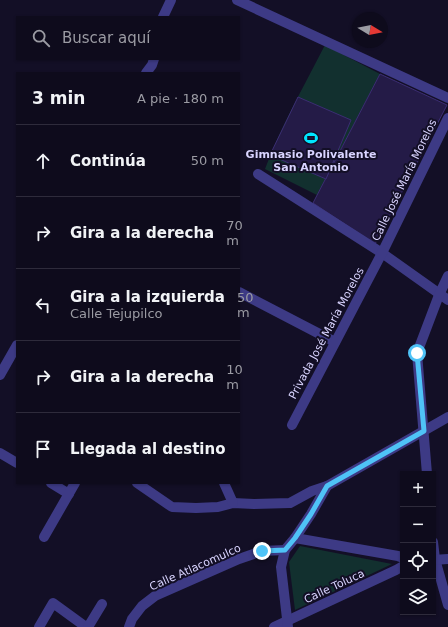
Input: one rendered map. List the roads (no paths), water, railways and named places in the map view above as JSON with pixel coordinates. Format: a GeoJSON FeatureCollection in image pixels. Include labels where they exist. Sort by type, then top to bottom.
{"type":"FeatureCollection","features":[{"type":"Feature","properties":{"kind":"street"},"geometry":{"type":"LineString","coordinates":[[163,16],[171,0]]}},
{"type":"Feature","properties":{"kind":"street"},"geometry":{"type":"LineString","coordinates":[[237,0],[448,98]]}},
{"type":"Feature","properties":{"kind":"street"},"geometry":{"type":"LineString","coordinates":[[147,72],[154,60]]}},
{"type":"Feature","properties":{"kind":"street","name":"Calle José María Morelos"},"geometry":{"type":"LineString","coordinates":[[382,253],[448,118]]}},
{"type":"Feature","properties":{"kind":"street"},"geometry":{"type":"LineString","coordinates":[[258,174],[382,253],[448,300]]}},
{"type":"Feature","properties":{"kind":"street","name":"Privada José María Morelos"},"geometry":{"type":"LineString","coordinates":[[292,425],[382,253]]}},
{"type":"Feature","properties":{"kind":"street"},"geometry":{"type":"LineString","coordinates":[[427,471],[417,353],[439,295],[448,276]]}},
{"type":"Feature","properties":{"kind":"street"},"geometry":{"type":"LineString","coordinates":[[240,293],[335,342]]}},
{"type":"Feature","properties":{"kind":"street"},"geometry":{"type":"LineString","coordinates":[[0,375],[16,347]]}},
{"type":"Feature","properties":{"kind":"street"},"geometry":{"type":"LineString","coordinates":[[138,484],[172,507],[218,507],[233,503],[290,503],[312,491],[327,486],[448,417]]}},
{"type":"Feature","properties":{"kind":"street"},"geometry":{"type":"LineString","coordinates":[[0,453],[16,462]]}},
{"type":"Feature","properties":{"kind":"street"},"geometry":{"type":"LineString","coordinates":[[53,484],[69,494]]}},
{"type":"Feature","properties":{"kind":"street"},"geometry":{"type":"LineString","coordinates":[[44,537],[74,484]]}},
{"type":"Feature","properties":{"kind":"street"},"geometry":{"type":"LineString","coordinates":[[224,484],[233,503]]}},
{"type":"Feature","properties":{"kind":"street"},"geometry":{"type":"LineString","coordinates":[[287,624],[281,567],[285,550],[311,514],[327,486]]}},
{"type":"Feature","properties":{"kind":"street"},"geometry":{"type":"LineString","coordinates":[[295,538],[400,557]]}},
{"type":"Feature","properties":{"kind":"street","name":"Calle Atlacomulco"},"geometry":{"type":"LineString","coordinates":[[129,627],[132,619],[142,606],[155,596],[239,559],[262,551],[285,550]]}},
{"type":"Feature","properties":{"kind":"street"},"geometry":{"type":"LineString","coordinates":[[436,560],[448,559]]}},
{"type":"Feature","properties":{"kind":"street"},"geometry":{"type":"LineString","coordinates":[[436,566],[448,605]]}},
{"type":"Feature","properties":{"kind":"street","name":"Calle Toluca"},"geometry":{"type":"LineString","coordinates":[[274,627],[287,624],[400,568]]}},
{"type":"Feature","properties":{"kind":"street"},"geometry":{"type":"LineString","coordinates":[[39,627],[53,603],[87,627],[102,604]]}},
{"type":"Feature","properties":{"kind":"place","name":"Gimnasio Polivalente San Antonio"},"geometry":{"type":"Point","coordinates":[311,138]}}]}
